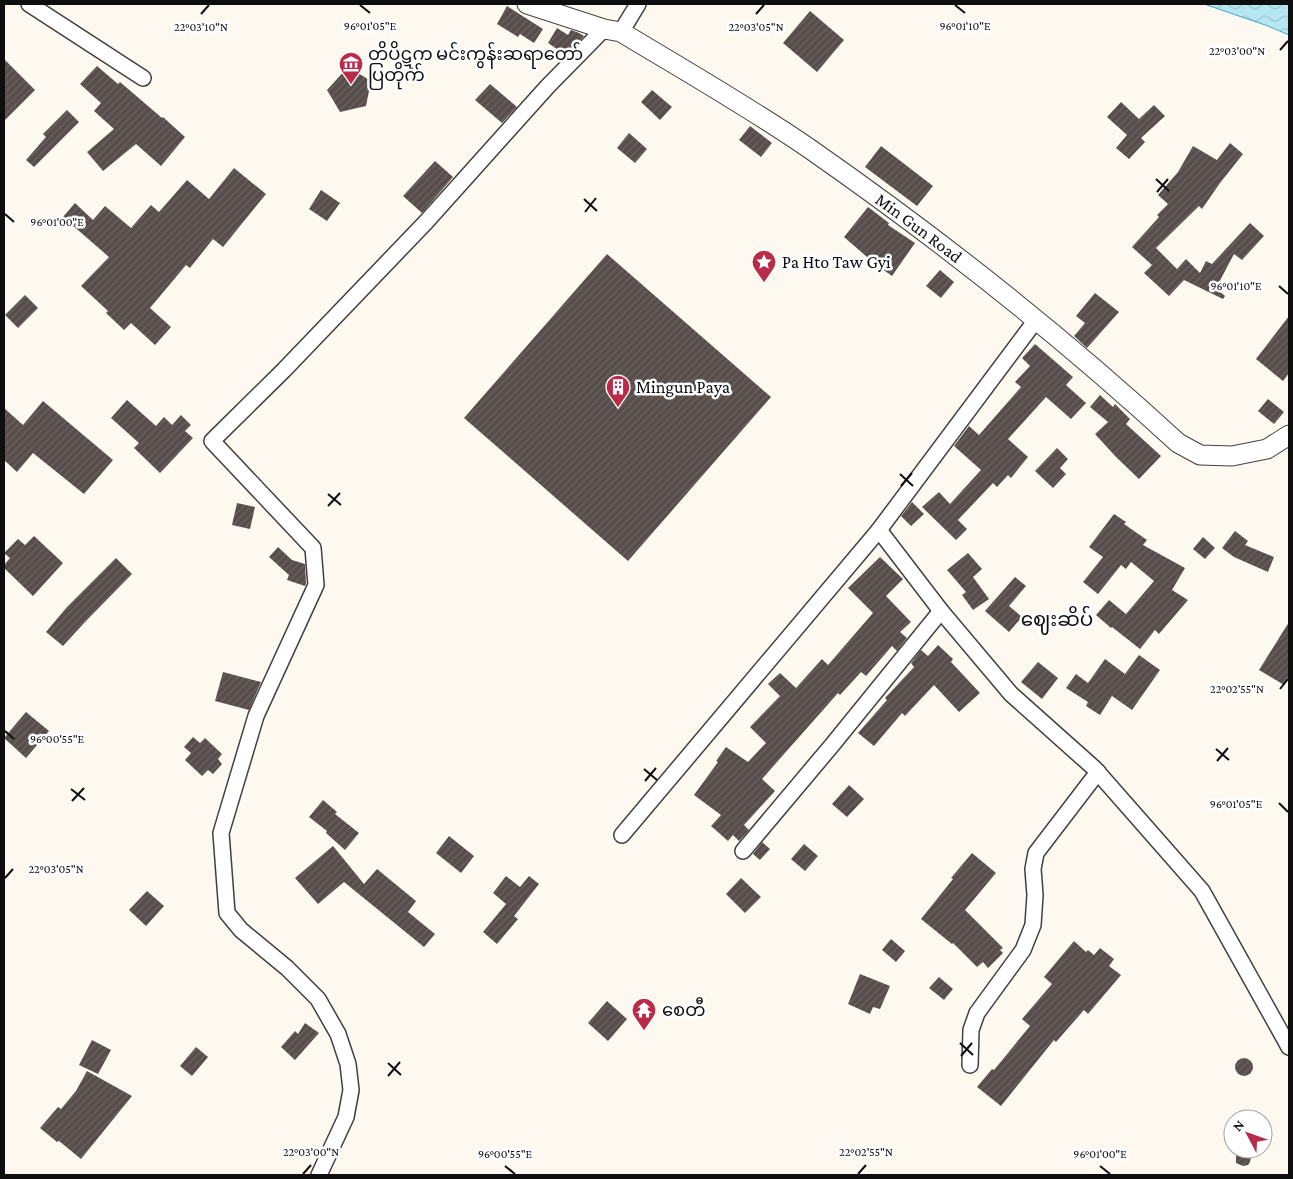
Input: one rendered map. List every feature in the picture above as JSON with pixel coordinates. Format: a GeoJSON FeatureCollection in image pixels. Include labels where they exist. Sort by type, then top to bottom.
{"type":"FeatureCollection","features":[{"type":"Feature","properties":{"kind":"street"},"geometry":{"type":"LineString","coordinates":[[29,4],[143,78]]}},
{"type":"Feature","properties":{"kind":"street","name":"Min Gun Road"},"geometry":{"type":"LineString","coordinates":[[527,4],[612,31],[718,90],[809,149],[950,252],[1036,320],[1178,444],[1200,455],[1232,456],[1267,449],[1289,435]]}},
{"type":"Feature","properties":{"kind":"street"},"geometry":{"type":"LineString","coordinates":[[319,1175],[346,1117],[351,1090],[348,1064],[338,1034],[318,999],[287,968],[241,930],[227,913],[221,833],[256,716],[316,585],[314,548],[212,441],[284,370],[426,222],[548,86],[612,31],[638,4]]}},
{"type":"Feature","properties":{"kind":"street"},"geometry":{"type":"LineString","coordinates":[[622,835],[879,530],[1036,320]]}},
{"type":"Feature","properties":{"kind":"street"},"geometry":{"type":"LineString","coordinates":[[879,530],[941,611],[1011,694],[1098,772],[1202,890],[1289,1047]]}},
{"type":"Feature","properties":{"kind":"street"},"geometry":{"type":"LineString","coordinates":[[742,851],[833,744],[941,611]]}},
{"type":"Feature","properties":{"kind":"street"},"geometry":{"type":"LineString","coordinates":[[970,1066],[972,1030],[977,1012],[1023,950],[1033,925],[1035,895],[1033,870],[1036,853],[1098,772]]}},
{"type":"Feature","properties":{"kind":"water"},"geometry":{"type":"Polygon","coordinates":[[[1204,4],[1289,4],[1289,35],[1268,26],[1204,4]]]}},
{"type":"Feature","properties":{"kind":"building"},"geometry":{"type":"Polygon","coordinates":[[[507,6],[543,29],[534,43],[520,34],[518,37],[497,24],[507,6]]]}},
{"type":"Feature","properties":{"kind":"building"},"geometry":{"type":"Polygon","coordinates":[[[810,11],[844,40],[817,72],[783,43],[810,11]]]}},
{"type":"Feature","properties":{"kind":"building"},"geometry":{"type":"Polygon","coordinates":[[[557,28],[568,35],[571,30],[584,36],[566,55],[548,43],[557,28]]]}},
{"type":"Feature","properties":{"kind":"building"},"geometry":{"type":"Polygon","coordinates":[[[4,59],[35,90],[4,121],[4,59]]]}},
{"type":"Feature","properties":{"kind":"building"},"geometry":{"type":"Polygon","coordinates":[[[97,66],[118,84],[120,82],[185,137],[161,166],[136,144],[103,171],[87,152],[114,129],[94,111],[101,103],[80,84],[97,66]]]}},
{"type":"Feature","properties":{"kind":"building","name":"တိပိဋက မင်းကွန်းဆရာတော် ပြတိုက်"},"geometry":{"type":"Polygon","coordinates":[[[348,67],[371,81],[366,106],[340,112],[327,90],[348,67]]]}},
{"type":"Feature","properties":{"kind":"building"},"geometry":{"type":"Polygon","coordinates":[[[490,84],[517,107],[502,123],[475,100],[490,84]]]}},
{"type":"Feature","properties":{"kind":"building"},"geometry":{"type":"Polygon","coordinates":[[[652,90],[672,107],[660,120],[641,102],[652,90]]]}},
{"type":"Feature","properties":{"kind":"building"},"geometry":{"type":"Polygon","coordinates":[[[1121,102],[1139,119],[1154,105],[1165,116],[1141,138],[1145,142],[1129,159],[1116,148],[1127,135],[1107,117],[1121,102]]]}},
{"type":"Feature","properties":{"kind":"building"},"geometry":{"type":"Polygon","coordinates":[[[67,110],[79,122],[34,167],[26,160],[46,137],[43,134],[67,110]]]}},
{"type":"Feature","properties":{"kind":"building"},"geometry":{"type":"Polygon","coordinates":[[[750,126],[772,143],[761,157],[739,140],[750,126]]]}},
{"type":"Feature","properties":{"kind":"building"},"geometry":{"type":"Polygon","coordinates":[[[629,133],[647,149],[635,163],[617,148],[629,133]]]}},
{"type":"Feature","properties":{"kind":"building"},"geometry":{"type":"Polygon","coordinates":[[[1230,143],[1243,154],[1202,209],[1199,206],[1156,248],[1177,269],[1186,259],[1200,273],[1206,261],[1212,264],[1250,223],[1264,236],[1242,260],[1234,254],[1216,288],[1225,296],[1223,299],[1184,280],[1169,296],[1144,273],[1152,265],[1132,247],[1168,204],[1158,195],[1178,172],[1193,146],[1217,160],[1230,143]]]}},
{"type":"Feature","properties":{"kind":"building"},"geometry":{"type":"Polygon","coordinates":[[[881,146],[933,186],[917,206],[865,167],[881,146]]]}},
{"type":"Feature","properties":{"kind":"building"},"geometry":{"type":"Polygon","coordinates":[[[435,161],[453,177],[422,213],[403,196],[435,161]]]}},
{"type":"Feature","properties":{"kind":"building"},"geometry":{"type":"Polygon","coordinates":[[[234,168],[266,194],[223,247],[213,239],[190,268],[186,265],[150,308],[171,327],[155,345],[131,323],[124,330],[106,313],[108,311],[81,286],[109,257],[63,217],[75,203],[93,220],[105,206],[131,228],[151,205],[159,212],[187,180],[209,199],[234,168]]]}},
{"type":"Feature","properties":{"kind":"building"},"geometry":{"type":"Polygon","coordinates":[[[321,190],[340,203],[327,221],[309,209],[321,190]]]}},
{"type":"Feature","properties":{"kind":"building"},"geometry":{"type":"Polygon","coordinates":[[[868,207],[889,223],[888,225],[915,243],[892,276],[867,258],[844,237],[868,207]]]}},
{"type":"Feature","properties":{"kind":"building","name":"Mingun Paya"},"geometry":{"type":"Polygon","coordinates":[[[607,254],[771,397],[628,561],[464,418],[607,254]]]}},
{"type":"Feature","properties":{"kind":"building"},"geometry":{"type":"Polygon","coordinates":[[[940,270],[954,282],[941,298],[926,286],[940,270]]]}},
{"type":"Feature","properties":{"kind":"building"},"geometry":{"type":"Polygon","coordinates":[[[1095,293],[1119,312],[1087,348],[1074,336],[1085,323],[1076,316],[1095,293]]]}},
{"type":"Feature","properties":{"kind":"building"},"geometry":{"type":"Polygon","coordinates":[[[25,295],[38,308],[18,328],[5,315],[25,295]]]}},
{"type":"Feature","properties":{"kind":"building"},"geometry":{"type":"Polygon","coordinates":[[[1289,316],[1289,373],[1283,381],[1256,359],[1289,316]]]}},
{"type":"Feature","properties":{"kind":"building"},"geometry":{"type":"Polygon","coordinates":[[[1035,344],[1073,377],[1066,385],[1086,403],[1071,419],[1046,397],[1008,439],[1028,457],[1011,478],[1008,475],[997,487],[993,483],[958,520],[967,529],[956,540],[922,507],[939,492],[950,504],[981,470],[954,446],[969,426],[979,435],[1021,387],[1015,382],[1030,366],[1022,358],[1035,344]]]}},
{"type":"Feature","properties":{"kind":"building"},"geometry":{"type":"Polygon","coordinates":[[[1100,395],[1113,407],[1115,404],[1130,419],[1126,424],[1161,456],[1139,479],[1095,434],[1108,422],[1090,407],[1100,395]]]}},
{"type":"Feature","properties":{"kind":"building"},"geometry":{"type":"Polygon","coordinates":[[[1268,399],[1284,412],[1274,424],[1258,411],[1268,399]]]}},
{"type":"Feature","properties":{"kind":"building"},"geometry":{"type":"Polygon","coordinates":[[[127,400],[156,426],[164,417],[172,425],[181,415],[191,425],[185,431],[193,438],[160,473],[134,448],[139,443],[111,418],[127,400]]]}},
{"type":"Feature","properties":{"kind":"building"},"geometry":{"type":"Polygon","coordinates":[[[43,401],[113,460],[84,494],[33,453],[17,472],[4,460],[4,408],[23,425],[43,401]]]}},
{"type":"Feature","properties":{"kind":"building"},"geometry":{"type":"Polygon","coordinates":[[[1057,448],[1068,459],[1060,468],[1066,474],[1053,488],[1035,471],[1057,448]]]}},
{"type":"Feature","properties":{"kind":"building"},"geometry":{"type":"Polygon","coordinates":[[[912,502],[924,514],[911,526],[901,516],[912,502]]]}},
{"type":"Feature","properties":{"kind":"building"},"geometry":{"type":"Polygon","coordinates":[[[237,503],[255,507],[250,529],[232,525],[237,503]]]}},
{"type":"Feature","properties":{"kind":"building"},"geometry":{"type":"Polygon","coordinates":[[[1114,514],[1126,522],[1124,524],[1147,540],[1143,545],[1185,568],[1172,590],[1188,600],[1159,634],[1155,630],[1140,649],[1096,615],[1109,600],[1126,614],[1154,581],[1131,562],[1126,569],[1121,565],[1098,594],[1083,582],[1103,557],[1089,547],[1114,514]]]}},
{"type":"Feature","properties":{"kind":"building"},"geometry":{"type":"Polygon","coordinates":[[[1235,531],[1248,541],[1245,545],[1274,557],[1268,572],[1234,557],[1222,548],[1235,531]]]}},
{"type":"Feature","properties":{"kind":"building"},"geometry":{"type":"Polygon","coordinates":[[[34,536],[63,563],[33,596],[4,568],[4,565],[10,558],[4,553],[18,539],[25,545],[34,536]]]}},
{"type":"Feature","properties":{"kind":"building"},"geometry":{"type":"Polygon","coordinates":[[[1203,537],[1215,548],[1205,559],[1193,549],[1203,537]]]}},
{"type":"Feature","properties":{"kind":"building"},"geometry":{"type":"Polygon","coordinates":[[[278,547],[292,560],[305,564],[305,586],[287,580],[289,575],[269,557],[278,547]]]}},
{"type":"Feature","properties":{"kind":"building"},"geometry":{"type":"Polygon","coordinates":[[[968,553],[982,569],[973,577],[989,599],[973,610],[962,595],[966,592],[947,570],[968,553]]]}},
{"type":"Feature","properties":{"kind":"building"},"geometry":{"type":"Polygon","coordinates":[[[880,557],[903,579],[886,596],[911,622],[900,632],[907,638],[897,651],[892,646],[866,676],[861,672],[840,695],[838,693],[762,779],[775,791],[744,825],[749,830],[739,841],[733,835],[728,841],[711,826],[721,815],[694,795],[718,762],[716,761],[726,747],[748,762],[766,743],[750,727],[780,696],[768,684],[780,673],[796,688],[822,659],[828,665],[873,613],[848,588],[880,557]]]}},
{"type":"Feature","properties":{"kind":"building"},"geometry":{"type":"Polygon","coordinates":[[[116,558],[132,574],[63,646],[46,632],[67,607],[116,558]]]}},
{"type":"Feature","properties":{"kind":"building"},"geometry":{"type":"Polygon","coordinates":[[[1015,577],[1026,586],[1009,606],[1022,617],[1009,632],[985,611],[1015,577]]]}},
{"type":"Feature","properties":{"kind":"building"},"geometry":{"type":"Polygon","coordinates":[[[1289,622],[1289,676],[1284,685],[1259,670],[1289,622]]]}},
{"type":"Feature","properties":{"kind":"building"},"geometry":{"type":"Polygon","coordinates":[[[938,645],[953,659],[951,662],[980,693],[959,712],[934,685],[905,716],[902,713],[874,746],[858,733],[887,700],[885,698],[914,667],[911,663],[921,650],[928,656],[938,645]]]}},
{"type":"Feature","properties":{"kind":"building"},"geometry":{"type":"Polygon","coordinates":[[[1139,655],[1160,670],[1132,710],[1112,696],[1100,715],[1086,706],[1088,702],[1066,688],[1076,674],[1088,683],[1105,659],[1125,674],[1139,655]]]}},
{"type":"Feature","properties":{"kind":"building"},"geometry":{"type":"Polygon","coordinates":[[[1038,662],[1058,678],[1042,699],[1021,682],[1038,662]]]}},
{"type":"Feature","properties":{"kind":"building"},"geometry":{"type":"Polygon","coordinates":[[[223,672],[261,682],[249,710],[215,701],[223,672]]]}},
{"type":"Feature","properties":{"kind":"building"},"geometry":{"type":"Polygon","coordinates":[[[26,712],[49,731],[26,758],[4,738],[26,712]]]}},
{"type":"Feature","properties":{"kind":"building"},"geometry":{"type":"Polygon","coordinates":[[[193,737],[200,743],[205,738],[222,754],[218,759],[222,764],[213,774],[208,770],[202,776],[185,760],[191,753],[184,747],[193,737]]]}},
{"type":"Feature","properties":{"kind":"building"},"geometry":{"type":"Polygon","coordinates":[[[849,785],[864,799],[847,817],[832,804],[849,785]]]}},
{"type":"Feature","properties":{"kind":"building"},"geometry":{"type":"Polygon","coordinates":[[[323,800],[337,812],[335,814],[359,833],[345,850],[326,833],[327,831],[309,817],[323,800]]]}},
{"type":"Feature","properties":{"kind":"building"},"geometry":{"type":"Polygon","coordinates":[[[449,836],[474,856],[461,873],[436,853],[449,836]]]}},
{"type":"Feature","properties":{"kind":"building"},"geometry":{"type":"Polygon","coordinates":[[[762,842],[770,849],[760,860],[753,854],[762,842]]]}},
{"type":"Feature","properties":{"kind":"building"},"geometry":{"type":"Polygon","coordinates":[[[804,844],[818,856],[805,871],[791,859],[804,844]]]}},
{"type":"Feature","properties":{"kind":"building"},"geometry":{"type":"Polygon","coordinates":[[[333,846],[364,884],[377,869],[416,901],[408,912],[435,934],[424,947],[344,882],[318,904],[295,878],[333,846]]]}},
{"type":"Feature","properties":{"kind":"building"},"geometry":{"type":"Polygon","coordinates":[[[972,853],[996,873],[965,910],[1003,948],[1000,950],[1003,953],[988,968],[983,962],[977,967],[953,943],[921,919],[972,853]]]}},
{"type":"Feature","properties":{"kind":"building"},"geometry":{"type":"Polygon","coordinates":[[[506,876],[520,887],[529,876],[539,884],[514,916],[518,919],[497,944],[483,932],[506,904],[493,893],[506,876]]]}},
{"type":"Feature","properties":{"kind":"building"},"geometry":{"type":"Polygon","coordinates":[[[741,878],[761,897],[745,913],[726,894],[741,878]]]}},
{"type":"Feature","properties":{"kind":"building"},"geometry":{"type":"Polygon","coordinates":[[[147,891],[164,906],[146,926],[129,910],[147,891]]]}},
{"type":"Feature","properties":{"kind":"building"},"geometry":{"type":"Polygon","coordinates":[[[891,939],[905,951],[896,962],[882,950],[891,939]]]}},
{"type":"Feature","properties":{"kind":"building"},"geometry":{"type":"Polygon","coordinates":[[[1074,941],[1086,952],[1088,950],[1094,955],[1100,948],[1114,959],[1109,966],[1121,975],[1088,1014],[1084,1010],[1056,1042],[1054,1040],[1001,1106],[977,1087],[992,1069],[994,1070],[1030,1026],[1022,1019],[1052,984],[1044,977],[1074,941]]]}},
{"type":"Feature","properties":{"kind":"building"},"geometry":{"type":"Polygon","coordinates":[[[860,974],[890,986],[880,1009],[873,1007],[870,1014],[848,1004],[860,974]]]}},
{"type":"Feature","properties":{"kind":"building"},"geometry":{"type":"Polygon","coordinates":[[[939,977],[953,989],[944,1000],[929,988],[939,977]]]}},
{"type":"Feature","properties":{"kind":"building"},"geometry":{"type":"Polygon","coordinates":[[[607,1001],[627,1019],[608,1041],[588,1023],[607,1001]]]}},
{"type":"Feature","properties":{"kind":"building"},"geometry":{"type":"Polygon","coordinates":[[[305,1023],[319,1033],[295,1060],[281,1047],[295,1031],[298,1034],[305,1023]]]}},
{"type":"Feature","properties":{"kind":"building"},"geometry":{"type":"Polygon","coordinates":[[[92,1040],[111,1050],[98,1074],[79,1065],[92,1040]]]}},
{"type":"Feature","properties":{"kind":"building"},"geometry":{"type":"Polygon","coordinates":[[[196,1047],[208,1057],[192,1076],[180,1066],[196,1047]]]}},
{"type":"Feature","properties":{"kind":"building"},"geometry":{"type":"Polygon","coordinates":[[[1244,1058],[1250,1061],[1253,1067],[1250,1073],[1244,1076],[1238,1073],[1235,1067],[1238,1061],[1244,1058]]]}},
{"type":"Feature","properties":{"kind":"building"},"geometry":{"type":"Polygon","coordinates":[[[87,1071],[132,1096],[81,1159],[40,1128],[58,1107],[61,1109],[76,1091],[87,1071]]]}},
{"type":"Feature","properties":{"kind":"building"},"geometry":{"type":"Polygon","coordinates":[[[1236,1159],[1251,1159],[1248,1165],[1243,1166],[1236,1163],[1236,1159]]]}},
{"type":"Feature","properties":{"kind":"place","name":"တိပိဋက မင်းကွန်းဆရာတော် ပြတိုက်"},"geometry":{"type":"Point","coordinates":[351,85]}},
{"type":"Feature","properties":{"kind":"place","name":"Pa Hto Taw Gyi"},"geometry":{"type":"Point","coordinates":[764,283]}},
{"type":"Feature","properties":{"kind":"place","name":"Mingun Paya"},"geometry":{"type":"Point","coordinates":[618,408]}},
{"type":"Feature","properties":{"kind":"place","name":"စေတီ"},"geometry":{"type":"Point","coordinates":[644,1031]}},
{"type":"Feature","properties":{"kind":"district","name":"ဈေးဆိပ်"},"geometry":{"type":"Point","coordinates":[1057,619]}}]}
